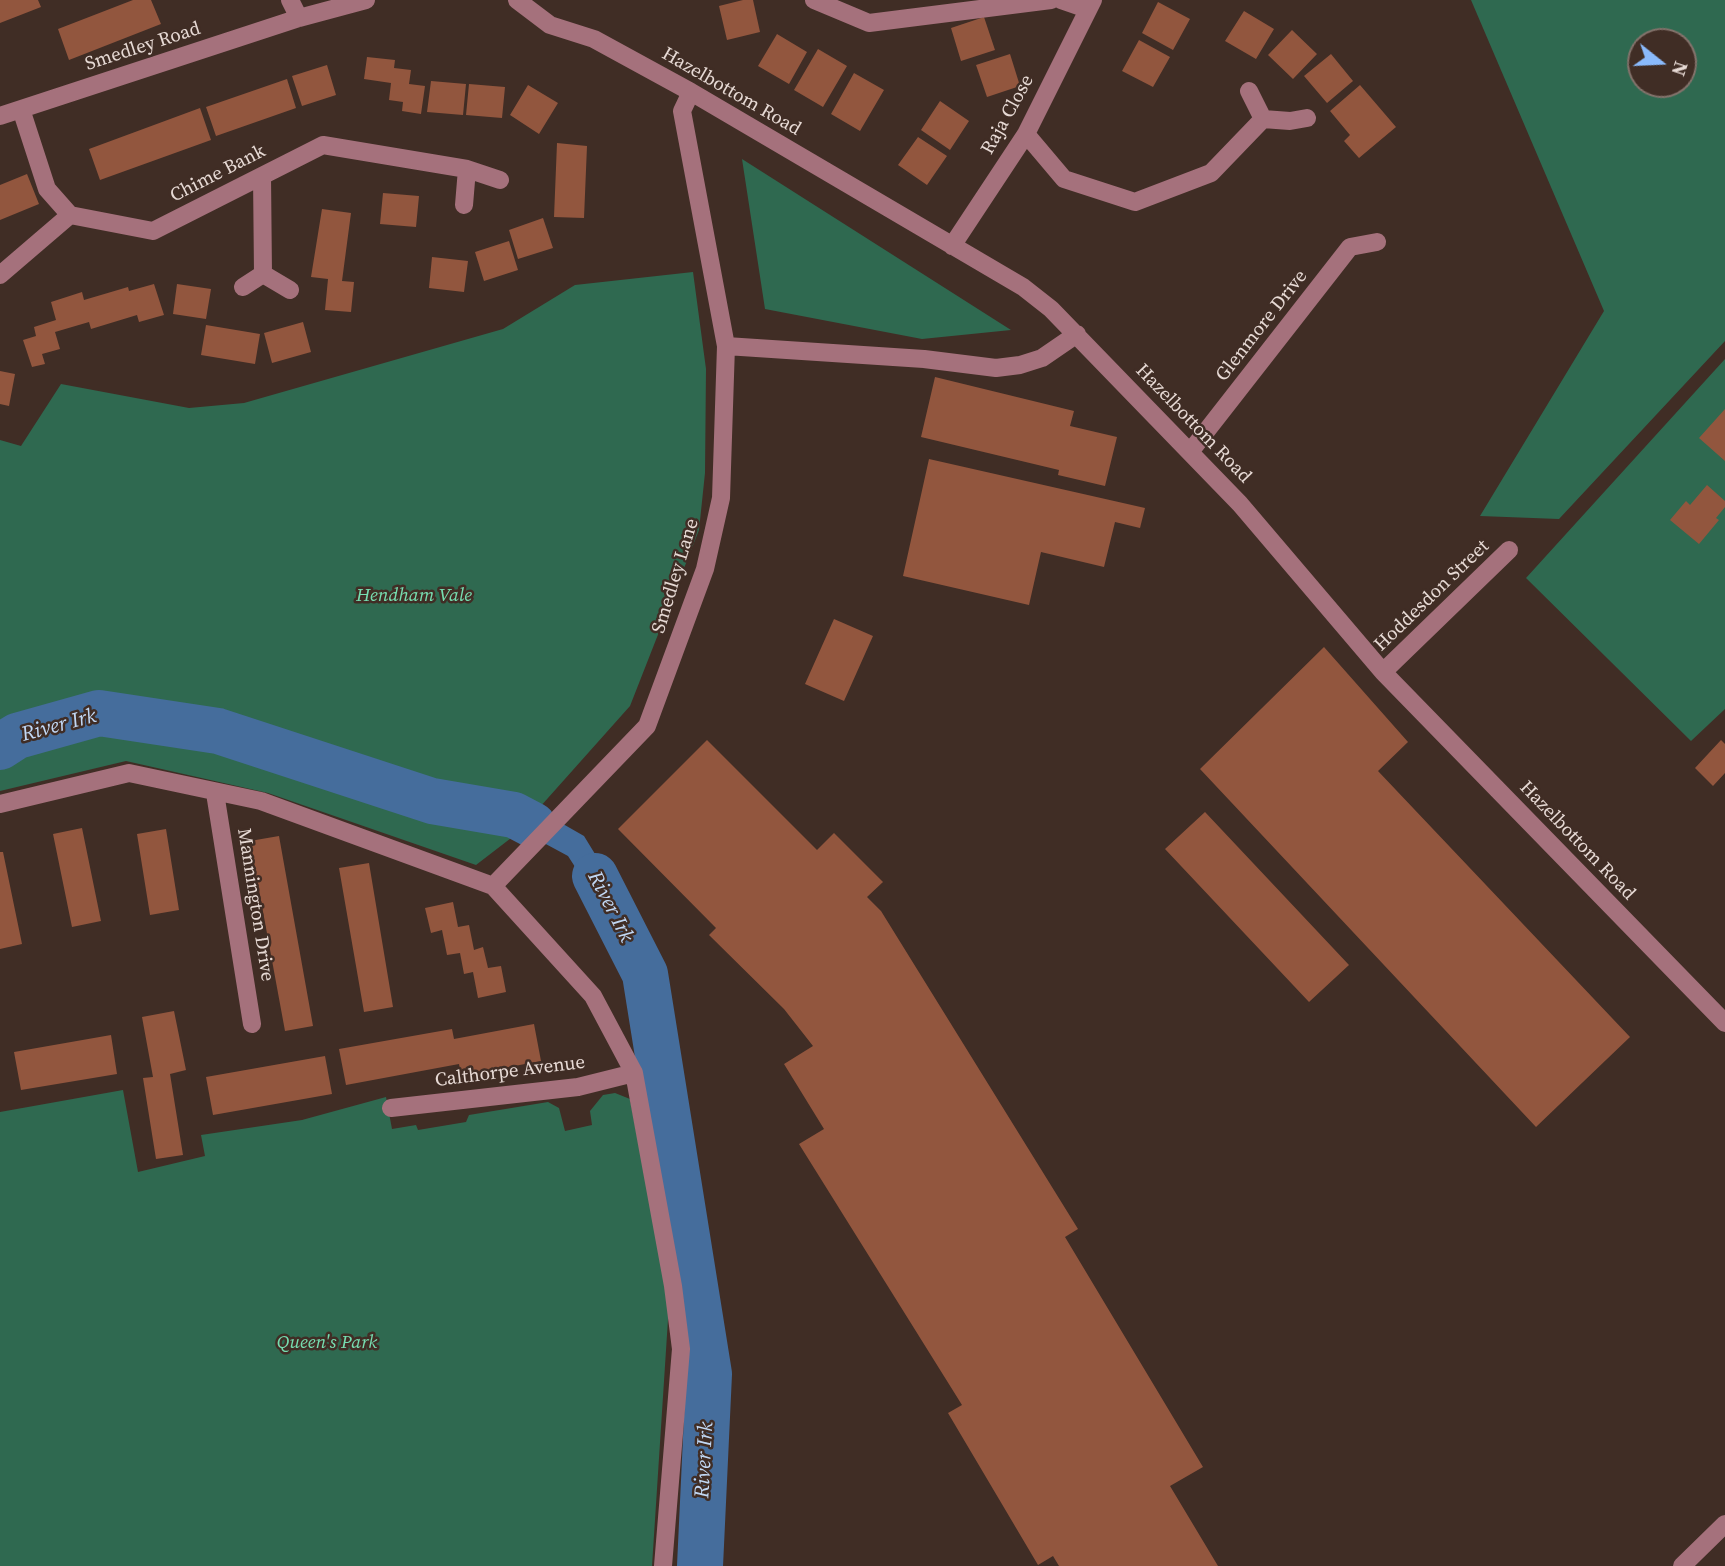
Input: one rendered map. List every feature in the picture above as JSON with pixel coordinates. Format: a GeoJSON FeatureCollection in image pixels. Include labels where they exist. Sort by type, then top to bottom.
{"type":"FeatureCollection","features":[{"type":"Feature","properties":{"kind":"street"},"geometry":{"type":"LineString","coordinates":[[290,0],[299,18]]}},
{"type":"Feature","properties":{"kind":"street","name":"Smedley Road"},"geometry":{"type":"LineString","coordinates":[[0,116],[299,18],[366,0]]}},
{"type":"Feature","properties":{"kind":"street","name":"Hazelbottom Road"},"geometry":{"type":"LineString","coordinates":[[517,0],[550,25],[594,38],[691,92],[1023,287],[1077,334],[1191,452],[1240,504],[1383,672],[1725,1023]]}},
{"type":"Feature","properties":{"kind":"street"},"geometry":{"type":"LineString","coordinates":[[814,0],[869,23],[1051,0]]}},
{"type":"Feature","properties":{"kind":"street"},"geometry":{"type":"LineString","coordinates":[[1061,0],[1090,4]]}},
{"type":"Feature","properties":{"kind":"street","name":"Raja Close"},"geometry":{"type":"LineString","coordinates":[[952,246],[1026,134],[1090,4]]}},
{"type":"Feature","properties":{"kind":"street"},"geometry":{"type":"LineString","coordinates":[[1249,91],[1263,119]]}},
{"type":"Feature","properties":{"kind":"street","name":"Smedley Lane"},"geometry":{"type":"LineString","coordinates":[[493,886],[647,726],[705,569],[721,498],[726,346],[682,111],[691,92]]}},
{"type":"Feature","properties":{"kind":"street"},"geometry":{"type":"LineString","coordinates":[[0,275],[70,215],[47,189],[21,109]]}},
{"type":"Feature","properties":{"kind":"street"},"geometry":{"type":"LineString","coordinates":[[1026,134],[1064,179],[1135,202],[1211,173],[1263,119],[1307,118]]}},
{"type":"Feature","properties":{"kind":"street","name":"Chime Bank"},"geometry":{"type":"LineString","coordinates":[[70,215],[153,230],[323,145],[467,169],[500,180]]}},
{"type":"Feature","properties":{"kind":"street"},"geometry":{"type":"LineString","coordinates":[[464,205],[467,169]]}},
{"type":"Feature","properties":{"kind":"street"},"geometry":{"type":"LineString","coordinates":[[262,176],[263,274]]}},
{"type":"Feature","properties":{"kind":"street","name":"Glenmore Drive"},"geometry":{"type":"LineString","coordinates":[[1191,452],[1350,247],[1377,242]]}},
{"type":"Feature","properties":{"kind":"street"},"geometry":{"type":"LineString","coordinates":[[243,287],[263,274]]}},
{"type":"Feature","properties":{"kind":"street"},"geometry":{"type":"LineString","coordinates":[[263,274],[290,290]]}},
{"type":"Feature","properties":{"kind":"street"},"geometry":{"type":"LineString","coordinates":[[726,346],[924,359],[996,368],[1020,366],[1042,358],[1077,334]]}},
{"type":"Feature","properties":{"kind":"street","name":"Hoddesdon Street"},"geometry":{"type":"LineString","coordinates":[[1383,672],[1509,550]]}},
{"type":"Feature","properties":{"kind":"street"},"geometry":{"type":"LineString","coordinates":[[0,804],[129,773],[261,802],[493,886],[593,996],[634,1073],[673,1286],[681,1349],[663,1566]]}},
{"type":"Feature","properties":{"kind":"street","name":"Mannington Drive"},"geometry":{"type":"LineString","coordinates":[[215,793],[253,1024]]}},
{"type":"Feature","properties":{"kind":"street","name":"Calthorpe Avenue"},"geometry":{"type":"LineString","coordinates":[[391,1108],[578,1087],[634,1073]]}},
{"type":"Feature","properties":{"kind":"street"},"geometry":{"type":"LineString","coordinates":[[1682,1566],[1725,1524]]}},
{"type":"Feature","properties":{"kind":"green space"},"geometry":{"type":"Polygon","coordinates":[[[1471,0],[1725,0],[1725,341],[1559,519],[1480,516],[1604,311],[1471,0]]]}},
{"type":"Feature","properties":{"kind":"green space"},"geometry":{"type":"Polygon","coordinates":[[[742,159],[1011,330],[922,339],[765,309],[742,159]]]}},
{"type":"Feature","properties":{"kind":"green space","name":"Hendham Vale"},"geometry":{"type":"Polygon","coordinates":[[[693,272],[706,369],[705,473],[699,530],[630,706],[515,835],[476,865],[268,793],[126,761],[0,791],[0,440],[21,446],[61,384],[189,408],[244,403],[503,329],[575,285],[693,272]]]}},
{"type":"Feature","properties":{"kind":"green space"},"geometry":{"type":"Polygon","coordinates":[[[1725,359],[1725,709],[1691,741],[1526,578],[1725,359]]]}},
{"type":"Feature","properties":{"kind":"green space","name":"Queen's Park"},"geometry":{"type":"Polygon","coordinates":[[[123,1090],[138,1172],[205,1156],[201,1135],[302,1120],[386,1097],[392,1129],[416,1125],[418,1130],[466,1122],[469,1115],[548,1102],[559,1108],[565,1131],[592,1125],[590,1111],[603,1095],[615,1093],[630,1099],[669,1304],[652,1566],[0,1566],[0,1112],[123,1090]]]}},
{"type":"Feature","properties":{"kind":"water"},"geometry":{"type":"Polygon","coordinates":[[[478,799],[528,804],[584,836],[638,924],[617,932],[568,856],[505,822],[467,822],[478,799]]]}},
{"type":"Feature","properties":{"kind":"building"},"geometry":{"type":"Polygon","coordinates":[[[0,0],[38,0],[41,7],[0,23],[0,0]]]}},
{"type":"Feature","properties":{"kind":"building"},"geometry":{"type":"Polygon","coordinates":[[[133,0],[151,0],[161,24],[69,60],[58,29],[133,0]]]}},
{"type":"Feature","properties":{"kind":"building"},"geometry":{"type":"Polygon","coordinates":[[[753,0],[760,32],[727,40],[719,6],[753,0]]]}},
{"type":"Feature","properties":{"kind":"building"},"geometry":{"type":"Polygon","coordinates":[[[1158,2],[1190,19],[1173,50],[1142,33],[1158,2]]]}},
{"type":"Feature","properties":{"kind":"building"},"geometry":{"type":"Polygon","coordinates":[[[1244,11],[1274,29],[1256,59],[1225,41],[1244,11]]]}},
{"type":"Feature","properties":{"kind":"building"},"geometry":{"type":"Polygon","coordinates":[[[984,17],[995,50],[961,61],[951,28],[984,17]]]}},
{"type":"Feature","properties":{"kind":"building"},"geometry":{"type":"Polygon","coordinates":[[[1292,30],[1317,54],[1293,79],[1268,55],[1292,30]]]}},
{"type":"Feature","properties":{"kind":"building"},"geometry":{"type":"Polygon","coordinates":[[[777,34],[807,52],[789,84],[758,66],[777,34]]]}},
{"type":"Feature","properties":{"kind":"building"},"geometry":{"type":"Polygon","coordinates":[[[1139,40],[1170,57],[1153,87],[1122,71],[1139,40]]]}},
{"type":"Feature","properties":{"kind":"building"},"geometry":{"type":"Polygon","coordinates":[[[818,49],[847,66],[823,107],[794,90],[818,49]]]}},
{"type":"Feature","properties":{"kind":"building"},"geometry":{"type":"Polygon","coordinates":[[[1010,54],[1020,86],[987,97],[976,65],[1010,54]]]}},
{"type":"Feature","properties":{"kind":"building"},"geometry":{"type":"Polygon","coordinates":[[[1331,54],[1353,81],[1327,103],[1304,76],[1331,54]]]}},
{"type":"Feature","properties":{"kind":"building"},"geometry":{"type":"Polygon","coordinates":[[[367,57],[395,60],[394,68],[411,70],[409,84],[425,86],[421,114],[402,111],[403,102],[389,100],[391,83],[364,79],[367,57]]]}},
{"type":"Feature","properties":{"kind":"building"},"geometry":{"type":"Polygon","coordinates":[[[327,65],[336,95],[302,106],[292,76],[327,65]]]}},
{"type":"Feature","properties":{"kind":"building"},"geometry":{"type":"Polygon","coordinates":[[[854,73],[884,90],[860,131],[831,114],[854,73]]]}},
{"type":"Feature","properties":{"kind":"building"},"geometry":{"type":"Polygon","coordinates":[[[287,79],[296,108],[216,136],[206,107],[287,79]]]}},
{"type":"Feature","properties":{"kind":"building"},"geometry":{"type":"Polygon","coordinates":[[[431,81],[466,84],[463,115],[427,112],[431,81]]]}},
{"type":"Feature","properties":{"kind":"building"},"geometry":{"type":"Polygon","coordinates":[[[469,84],[505,87],[502,118],[466,115],[469,84]]]}},
{"type":"Feature","properties":{"kind":"building"},"geometry":{"type":"Polygon","coordinates":[[[528,85],[558,103],[539,134],[510,115],[528,85]]]}},
{"type":"Feature","properties":{"kind":"building"},"geometry":{"type":"Polygon","coordinates":[[[1360,85],[1396,127],[1359,158],[1344,141],[1350,135],[1330,111],[1360,85]]]}},
{"type":"Feature","properties":{"kind":"building"},"geometry":{"type":"Polygon","coordinates":[[[940,101],[969,121],[950,150],[921,130],[940,101]]]}},
{"type":"Feature","properties":{"kind":"building"},"geometry":{"type":"Polygon","coordinates":[[[200,108],[211,140],[100,180],[89,149],[200,108]]]}},
{"type":"Feature","properties":{"kind":"building"},"geometry":{"type":"Polygon","coordinates":[[[918,137],[947,156],[927,185],[898,165],[918,137]]]}},
{"type":"Feature","properties":{"kind":"building"},"geometry":{"type":"Polygon","coordinates":[[[557,143],[587,146],[584,218],[554,217],[557,143]]]}},
{"type":"Feature","properties":{"kind":"building"},"geometry":{"type":"Polygon","coordinates":[[[27,174],[39,204],[0,220],[0,185],[27,174]]]}},
{"type":"Feature","properties":{"kind":"building"},"geometry":{"type":"Polygon","coordinates":[[[383,193],[419,196],[416,227],[380,224],[383,193]]]}},
{"type":"Feature","properties":{"kind":"building"},"geometry":{"type":"Polygon","coordinates":[[[322,209],[351,213],[342,281],[354,282],[351,312],[325,310],[328,279],[311,277],[322,209]]]}},
{"type":"Feature","properties":{"kind":"building"},"geometry":{"type":"Polygon","coordinates":[[[543,218],[553,248],[518,259],[509,230],[543,218]]]}},
{"type":"Feature","properties":{"kind":"building"},"geometry":{"type":"Polygon","coordinates":[[[509,241],[518,270],[484,281],[475,252],[509,241]]]}},
{"type":"Feature","properties":{"kind":"building"},"geometry":{"type":"Polygon","coordinates":[[[432,257],[468,261],[464,292],[429,288],[432,257]]]}},
{"type":"Feature","properties":{"kind":"building"},"geometry":{"type":"Polygon","coordinates":[[[154,284],[164,315],[139,322],[137,315],[91,329],[89,322],[55,332],[60,349],[42,354],[45,364],[32,367],[23,340],[36,336],[34,327],[56,320],[51,302],[82,292],[84,300],[128,287],[129,291],[154,284]]]}},
{"type":"Feature","properties":{"kind":"building"},"geometry":{"type":"Polygon","coordinates":[[[177,284],[211,289],[206,319],[173,314],[177,284]]]}},
{"type":"Feature","properties":{"kind":"building"},"geometry":{"type":"Polygon","coordinates":[[[303,322],[311,352],[272,363],[264,333],[303,322]]]}},
{"type":"Feature","properties":{"kind":"building"},"geometry":{"type":"Polygon","coordinates":[[[206,325],[260,334],[255,364],[201,355],[206,325]]]}},
{"type":"Feature","properties":{"kind":"building"},"geometry":{"type":"Polygon","coordinates":[[[0,371],[15,374],[9,406],[0,404],[0,371]]]}},
{"type":"Feature","properties":{"kind":"building"},"geometry":{"type":"Polygon","coordinates":[[[935,377],[1074,411],[1070,426],[1117,437],[1105,486],[1058,475],[1059,470],[921,437],[935,377]]]}},
{"type":"Feature","properties":{"kind":"building"},"geometry":{"type":"Polygon","coordinates":[[[1725,409],[1725,461],[1699,438],[1725,409]]]}},
{"type":"Feature","properties":{"kind":"building"},"geometry":{"type":"Polygon","coordinates":[[[929,459],[1145,508],[1140,528],[1115,522],[1104,567],[1041,552],[1029,605],[903,576],[929,459]]]}},
{"type":"Feature","properties":{"kind":"building"},"geometry":{"type":"Polygon","coordinates":[[[1707,485],[1725,501],[1725,507],[1716,518],[1719,520],[1699,544],[1670,520],[1686,501],[1690,505],[1707,485]]]}},
{"type":"Feature","properties":{"kind":"building"},"geometry":{"type":"Polygon","coordinates":[[[834,619],[873,636],[844,701],[805,684],[834,619]]]}},
{"type":"Feature","properties":{"kind":"building"},"geometry":{"type":"Polygon","coordinates":[[[1324,647],[1408,742],[1378,771],[1630,1037],[1536,1127],[1200,769],[1324,647]]]}},
{"type":"Feature","properties":{"kind":"building"},"geometry":{"type":"Polygon","coordinates":[[[707,740],[817,850],[834,833],[883,882],[867,897],[881,911],[1078,1229],[1065,1237],[1203,1467],[1170,1486],[1218,1566],[1059,1566],[1053,1556],[1038,1565],[948,1413],[962,1405],[799,1144],[824,1129],[784,1064],[813,1046],[784,1009],[709,935],[716,928],[618,829],[707,740]]]}},
{"type":"Feature","properties":{"kind":"building"},"geometry":{"type":"Polygon","coordinates":[[[1721,740],[1725,744],[1725,773],[1713,786],[1695,768],[1721,740]]]}},
{"type":"Feature","properties":{"kind":"building"},"geometry":{"type":"Polygon","coordinates":[[[1205,812],[1349,965],[1309,1002],[1165,849],[1205,812]]]}},
{"type":"Feature","properties":{"kind":"building"},"geometry":{"type":"Polygon","coordinates":[[[82,828],[101,921],[72,927],[53,834],[82,828]]]}},
{"type":"Feature","properties":{"kind":"building"},"geometry":{"type":"Polygon","coordinates":[[[166,829],[179,910],[150,915],[137,834],[166,829]]]}},
{"type":"Feature","properties":{"kind":"building"},"geometry":{"type":"Polygon","coordinates":[[[279,836],[313,1026],[285,1031],[250,841],[279,836]]]}},
{"type":"Feature","properties":{"kind":"building"},"geometry":{"type":"Polygon","coordinates":[[[0,852],[3,852],[22,944],[0,949],[0,852]]]}},
{"type":"Feature","properties":{"kind":"building"},"geometry":{"type":"Polygon","coordinates":[[[369,863],[393,1007],[364,1012],[339,868],[369,863]]]}},
{"type":"Feature","properties":{"kind":"building"},"geometry":{"type":"Polygon","coordinates":[[[453,902],[458,927],[469,925],[474,950],[483,947],[488,968],[501,966],[506,992],[478,998],[473,972],[464,974],[460,953],[447,955],[442,930],[431,933],[425,908],[453,902]]]}},
{"type":"Feature","properties":{"kind":"building"},"geometry":{"type":"Polygon","coordinates":[[[174,1011],[186,1070],[170,1074],[183,1155],[156,1159],[143,1078],[153,1077],[142,1017],[174,1011]]]}},
{"type":"Feature","properties":{"kind":"building"},"geometry":{"type":"Polygon","coordinates":[[[534,1024],[541,1061],[461,1076],[459,1064],[346,1085],[339,1049],[452,1029],[454,1039],[534,1024]]]}},
{"type":"Feature","properties":{"kind":"building"},"geometry":{"type":"Polygon","coordinates":[[[111,1035],[117,1074],[21,1090],[14,1052],[111,1035]]]}},
{"type":"Feature","properties":{"kind":"building"},"geometry":{"type":"Polygon","coordinates":[[[325,1056],[332,1094],[213,1115],[206,1077],[325,1056]]]}},
{"type":"Feature","properties":{"kind":"waterway","name":"River Irk"},"geometry":{"type":"LineString","coordinates":[[0,747],[17,736],[99,713],[218,731],[432,801],[514,815],[533,825]]}},
{"type":"Feature","properties":{"kind":"waterway","name":"River Irk"},"geometry":{"type":"LineString","coordinates":[[595,876],[645,974],[709,1374],[700,1566]]}}]}
